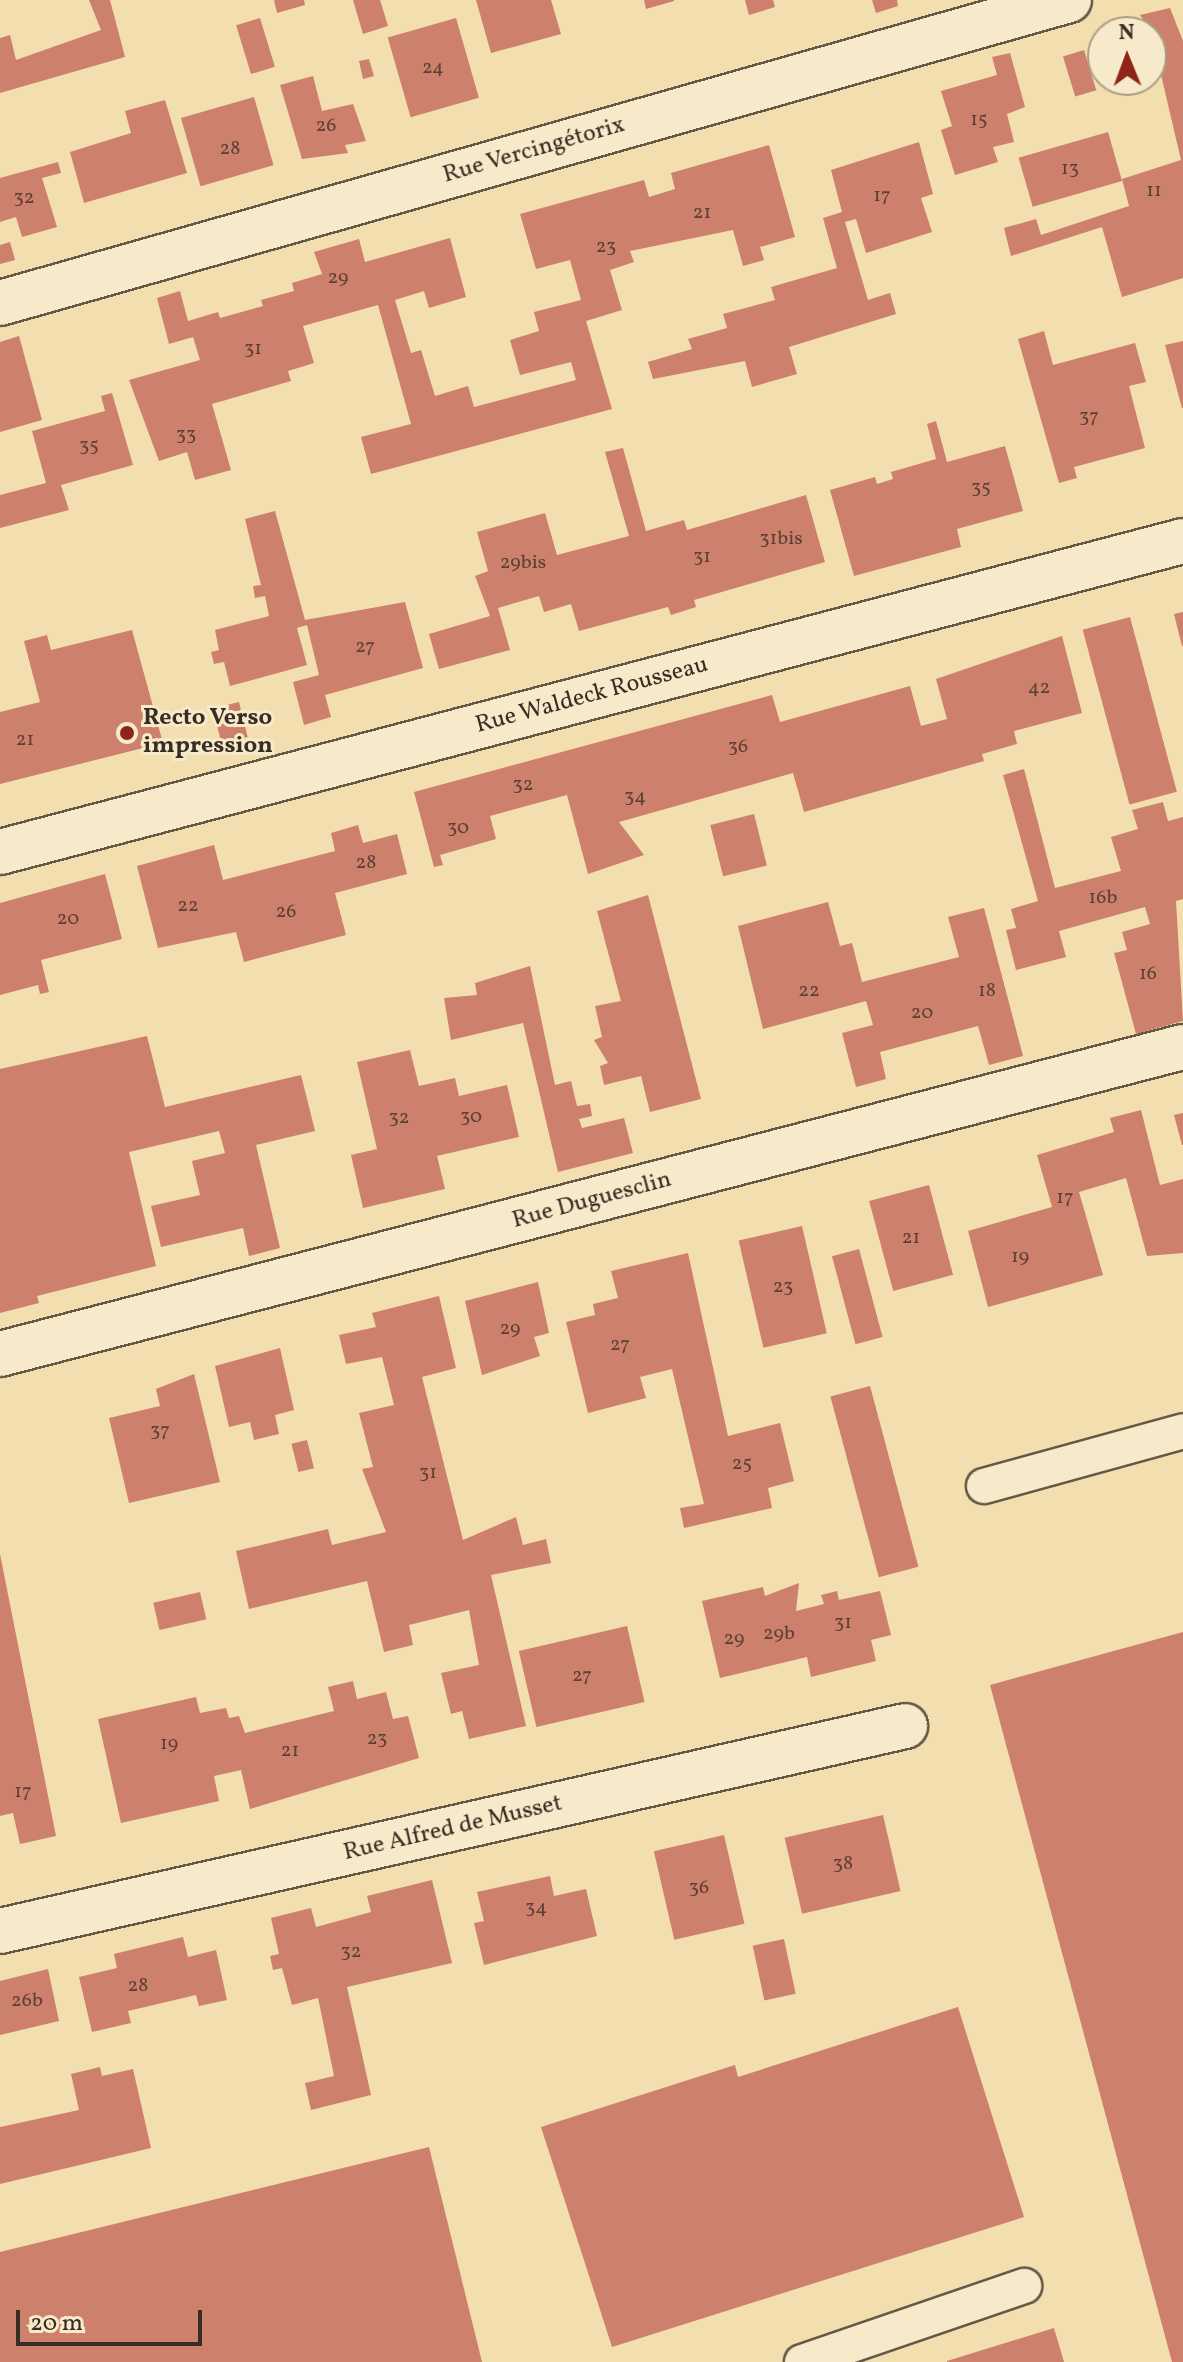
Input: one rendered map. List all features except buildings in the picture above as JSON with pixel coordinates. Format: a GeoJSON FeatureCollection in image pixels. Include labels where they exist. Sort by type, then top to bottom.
{"type":"FeatureCollection","features":[{"type":"Feature","properties":{"kind":"street","name":"Rue Vercingétorix"},"geometry":{"type":"LineString","coordinates":[[0,303],[1069,0]]}},
{"type":"Feature","properties":{"kind":"street","name":"Rue Waldeck Rousseau"},"geometry":{"type":"LineString","coordinates":[[0,852],[1183,541]]}},
{"type":"Feature","properties":{"kind":"street","name":"Rue Duguesclin"},"geometry":{"type":"LineString","coordinates":[[0,1354],[1183,1047]]}},
{"type":"Feature","properties":{"kind":"street","name":"Rue Alfred de Musset"},"geometry":{"type":"LineString","coordinates":[[0,1931],[905,1726]]}},
{"type":"Feature","properties":{"kind":"lane"},"geometry":{"type":"LineString","coordinates":[[984,1486],[1183,1431]]}},
{"type":"Feature","properties":{"kind":"lane"},"geometry":{"type":"LineString","coordinates":[[802,2362],[1024,2286]]}},
{"type":"Feature","properties":{"kind":"place","name":"Recto Verso impression"},"geometry":{"type":"Point","coordinates":[127,733]}}]}
